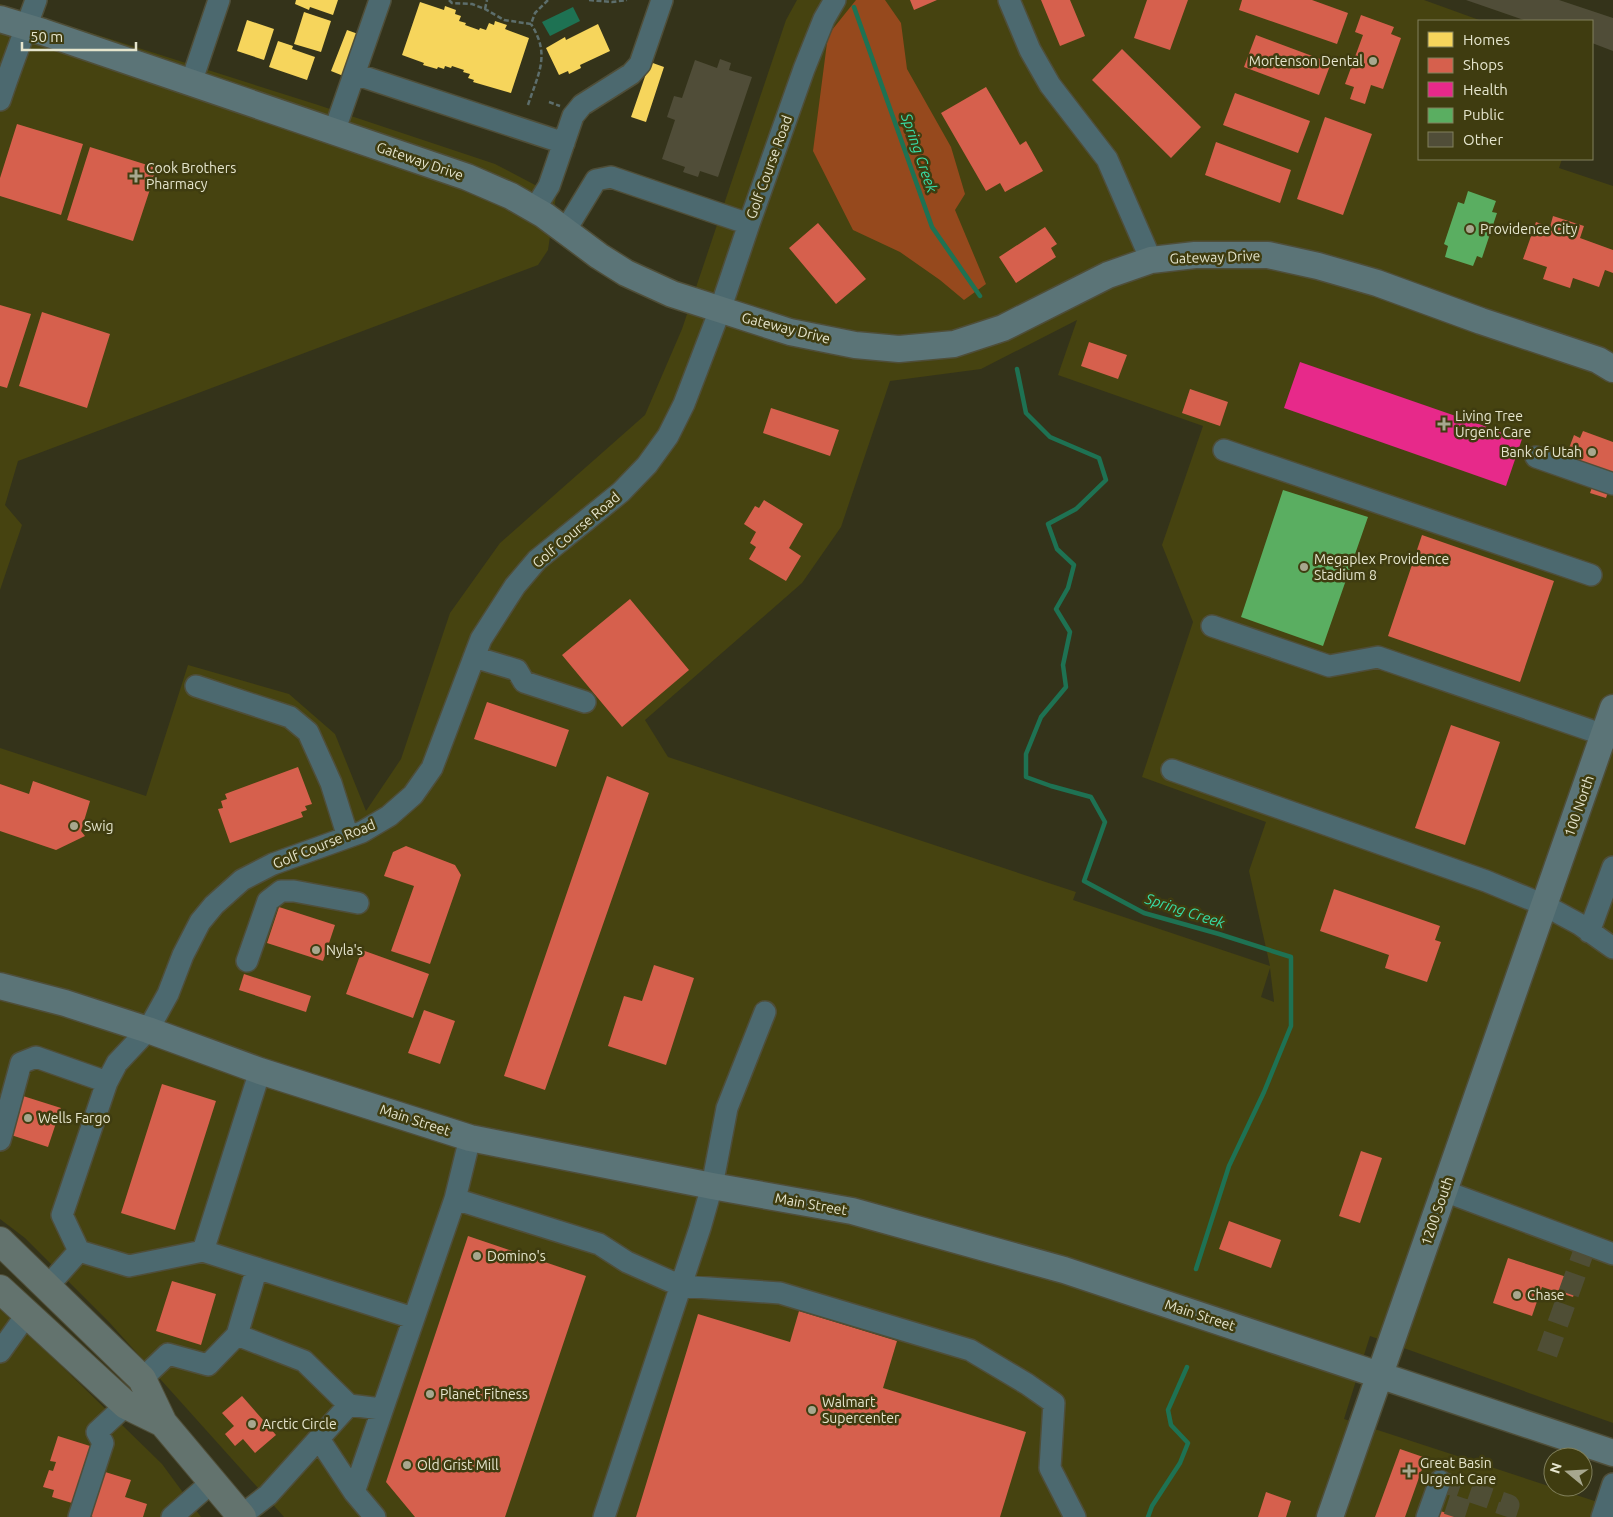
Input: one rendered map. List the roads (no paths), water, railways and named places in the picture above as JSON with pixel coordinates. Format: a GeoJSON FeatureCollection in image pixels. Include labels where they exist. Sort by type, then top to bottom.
{"type":"FeatureCollection","features":[{"type":"Feature","properties":{"kind":"highway"},"geometry":{"type":"LineString","coordinates":[[0,1241],[142,1380],[163,1424],[241,1517]]}},
{"type":"Feature","properties":{"kind":"highway"},"geometry":{"type":"LineString","coordinates":[[0,1289],[126,1405],[163,1424]]}},
{"type":"Feature","properties":{"kind":"main road","name":"Gateway Drive"},"geometry":{"type":"LineString","coordinates":[[0,19],[467,177],[511,196],[626,273],[672,294],[790,332],[855,345],[899,349],[954,344],[1002,328],[1108,275],[1151,260],[1195,254],[1268,255],[1318,266],[1377,283],[1481,321],[1608,363]]}},
{"type":"Feature","properties":{"kind":"main road","name":"100 North"},"geometry":{"type":"LineString","coordinates":[[1544,905],[1608,736],[1613,708]]}},
{"type":"Feature","properties":{"kind":"main road","name":"1200 South"},"geometry":{"type":"LineString","coordinates":[[1330,1517],[1544,905]]}},
{"type":"Feature","properties":{"kind":"main road","name":"Main Street"},"geometry":{"type":"LineString","coordinates":[[0,986],[65,1003],[148,1030],[260,1071],[470,1138],[712,1186],[852,1211],[1064,1270],[1613,1453]]}},
{"type":"Feature","properties":{"kind":"street"},"geometry":{"type":"LineString","coordinates":[[0,100],[36,0]]}},
{"type":"Feature","properties":{"kind":"street"},"geometry":{"type":"LineString","coordinates":[[191,83],[219,0]]}},
{"type":"Feature","properties":{"kind":"street"},"geometry":{"type":"LineString","coordinates":[[334,132],[380,0]]}},
{"type":"Feature","properties":{"kind":"street"},"geometry":{"type":"LineString","coordinates":[[534,210],[549,186],[573,116],[582,105],[631,74],[640,64],[662,0]]}},
{"type":"Feature","properties":{"kind":"street","name":"Golf Course Road"},"geometry":{"type":"LineString","coordinates":[[79,1250],[62,1215],[107,1082],[117,1063],[148,1030],[168,994],[183,955],[200,922],[214,905],[242,880],[273,864],[362,832],[389,816],[413,796],[432,768],[481,639],[515,586],[537,560],[622,492],[647,465],[668,436],[684,404],[720,310],[804,69],[824,19],[835,0]]}},
{"type":"Feature","properties":{"kind":"street"},"geometry":{"type":"LineString","coordinates":[[1009,0],[1030,50],[1050,85],[1107,159],[1151,260]]}},
{"type":"Feature","properties":{"kind":"street"},"geometry":{"type":"LineString","coordinates":[[355,74],[564,143]]}},
{"type":"Feature","properties":{"kind":"street"},"geometry":{"type":"LineString","coordinates":[[565,231],[596,180],[611,177],[749,224]]}},
{"type":"Feature","properties":{"kind":"street"},"geometry":{"type":"LineString","coordinates":[[1224,450],[1591,575]]}},
{"type":"Feature","properties":{"kind":"street"},"geometry":{"type":"LineString","coordinates":[[1536,458],[1613,484]]}},
{"type":"Feature","properties":{"kind":"street"},"geometry":{"type":"LineString","coordinates":[[1212,626],[1329,666],[1378,657],[1608,736]]}},
{"type":"Feature","properties":{"kind":"street"},"geometry":{"type":"LineString","coordinates":[[474,657],[517,670],[524,682],[585,702]]}},
{"type":"Feature","properties":{"kind":"street"},"geometry":{"type":"LineString","coordinates":[[196,686],[290,717],[308,732],[331,783],[348,837]]}},
{"type":"Feature","properties":{"kind":"street"},"geometry":{"type":"LineString","coordinates":[[1172,770],[1486,880],[1544,905],[1613,948]]}},
{"type":"Feature","properties":{"kind":"street"},"geometry":{"type":"LineString","coordinates":[[1589,932],[1613,866]]}},
{"type":"Feature","properties":{"kind":"street"},"geometry":{"type":"LineString","coordinates":[[247,960],[268,902],[281,892],[294,891],[358,903]]}},
{"type":"Feature","properties":{"kind":"street"},"geometry":{"type":"LineString","coordinates":[[604,1517],[681,1286],[712,1186],[727,1108],[765,1012]]}},
{"type":"Feature","properties":{"kind":"street"},"geometry":{"type":"LineString","coordinates":[[0,1140],[21,1063],[36,1057],[107,1082]]}},
{"type":"Feature","properties":{"kind":"street"},"geometry":{"type":"LineString","coordinates":[[203,1251],[260,1071]]}},
{"type":"Feature","properties":{"kind":"street"},"geometry":{"type":"LineString","coordinates":[[354,1492],[455,1199],[470,1138]]}},
{"type":"Feature","properties":{"kind":"street"},"geometry":{"type":"LineString","coordinates":[[1444,1191],[1613,1254]]}},
{"type":"Feature","properties":{"kind":"street"},"geometry":{"type":"LineString","coordinates":[[455,1199],[599,1244],[627,1262],[681,1286],[780,1293],[970,1350],[1027,1384],[1054,1403],[1050,1468],[1075,1517]]}},
{"type":"Feature","properties":{"kind":"street"},"geometry":{"type":"LineString","coordinates":[[48,1286],[79,1250],[129,1266],[203,1251],[413,1318]]}},
{"type":"Feature","properties":{"kind":"street"},"geometry":{"type":"LineString","coordinates":[[142,1380],[168,1354],[208,1365],[237,1335],[257,1268]]}},
{"type":"Feature","properties":{"kind":"street"},"geometry":{"type":"LineString","coordinates":[[0,1352],[27,1314]]}},
{"type":"Feature","properties":{"kind":"street"},"geometry":{"type":"LineString","coordinates":[[237,1335],[304,1361],[349,1405],[382,1409]]}},
{"type":"Feature","properties":{"kind":"street"},"geometry":{"type":"LineString","coordinates":[[79,1517],[103,1443],[96,1432],[126,1405]]}},
{"type":"Feature","properties":{"kind":"street"},"geometry":{"type":"LineString","coordinates":[[241,1517],[268,1495],[349,1405]]}},
{"type":"Feature","properties":{"kind":"street"},"geometry":{"type":"LineString","coordinates":[[319,1439],[354,1492],[375,1517]]}},
{"type":"Feature","properties":{"kind":"street"},"geometry":{"type":"LineString","coordinates":[[1427,1517],[1440,1480]]}},
{"type":"Feature","properties":{"kind":"street"},"geometry":{"type":"LineString","coordinates":[[172,1517],[212,1482]]}},
{"type":"Feature","properties":{"kind":"street"},"geometry":{"type":"LineString","coordinates":[[1602,1517],[1613,1484]]}},
{"type":"Feature","properties":{"kind":"waterway","name":"Spring Creek"},"geometry":{"type":"LineString","coordinates":[[854,7],[932,227],[980,296]]}},
{"type":"Feature","properties":{"kind":"waterway","name":"Spring Creek"},"geometry":{"type":"LineString","coordinates":[[1017,369],[1026,413],[1050,437],[1099,458],[1106,480],[1076,509],[1048,524],[1057,549],[1074,565],[1068,588],[1056,609],[1070,632],[1063,665],[1066,687],[1041,717],[1026,754],[1026,777],[1091,797],[1105,822],[1084,881],[1144,913],[1291,957],[1291,1026],[1264,1092],[1229,1166],[1196,1269]]}},
{"type":"Feature","properties":{"kind":"waterway","name":"Spring Creek"},"geometry":{"type":"LineString","coordinates":[[1148,1517],[1152,1506],[1180,1463],[1188,1443],[1171,1425],[1168,1410],[1187,1367]]}},
{"type":"Feature","properties":{"kind":"tunnel"},"geometry":{"type":"LineString","coordinates":[[1547,1354],[1586,1245]]}},
{"type":"Feature","properties":{"kind":"tunnel"},"geometry":{"type":"LineString","coordinates":[[1440,1481],[1509,1505],[1505,1517]]}},
{"type":"Feature","properties":{"kind":"tunnel"},"geometry":{"type":"LineString","coordinates":[[1454,1517],[1463,1489]]}},
{"type":"Feature","properties":{"kind":"place","name":"Mortenson Dental"},"geometry":{"type":"Point","coordinates":[1373,61]}},
{"type":"Feature","properties":{"kind":"place","name":"Cook Brothers Pharmacy"},"geometry":{"type":"Point","coordinates":[136,176]}},
{"type":"Feature","properties":{"kind":"place","name":"Providence City"},"geometry":{"type":"Point","coordinates":[1470,229]}},
{"type":"Feature","properties":{"kind":"place","name":"Living Tree Urgent Care"},"geometry":{"type":"Point","coordinates":[1444,424]}},
{"type":"Feature","properties":{"kind":"place","name":"Bank of Utah"},"geometry":{"type":"Point","coordinates":[1592,452]}},
{"type":"Feature","properties":{"kind":"place","name":"Megaplex Providence Stadium 8"},"geometry":{"type":"Point","coordinates":[1304,567]}},
{"type":"Feature","properties":{"kind":"place","name":"Swig"},"geometry":{"type":"Point","coordinates":[74,826]}},
{"type":"Feature","properties":{"kind":"place","name":"Nyla's"},"geometry":{"type":"Point","coordinates":[316,950]}},
{"type":"Feature","properties":{"kind":"place","name":"Wells Fargo"},"geometry":{"type":"Point","coordinates":[28,1118]}},
{"type":"Feature","properties":{"kind":"place","name":"Domino's"},"geometry":{"type":"Point","coordinates":[477,1256]}},
{"type":"Feature","properties":{"kind":"place","name":"Chase"},"geometry":{"type":"Point","coordinates":[1517,1295]}},
{"type":"Feature","properties":{"kind":"place","name":"Planet Fitness"},"geometry":{"type":"Point","coordinates":[430,1394]}},
{"type":"Feature","properties":{"kind":"place","name":"Walmart Supercenter"},"geometry":{"type":"Point","coordinates":[812,1410]}},
{"type":"Feature","properties":{"kind":"place","name":"Arctic Circle"},"geometry":{"type":"Point","coordinates":[252,1424]}},
{"type":"Feature","properties":{"kind":"place","name":"Old Grist Mill"},"geometry":{"type":"Point","coordinates":[407,1465]}},
{"type":"Feature","properties":{"kind":"place","name":"Great Basin Urgent Care"},"geometry":{"type":"Point","coordinates":[1409,1471]}}]}
